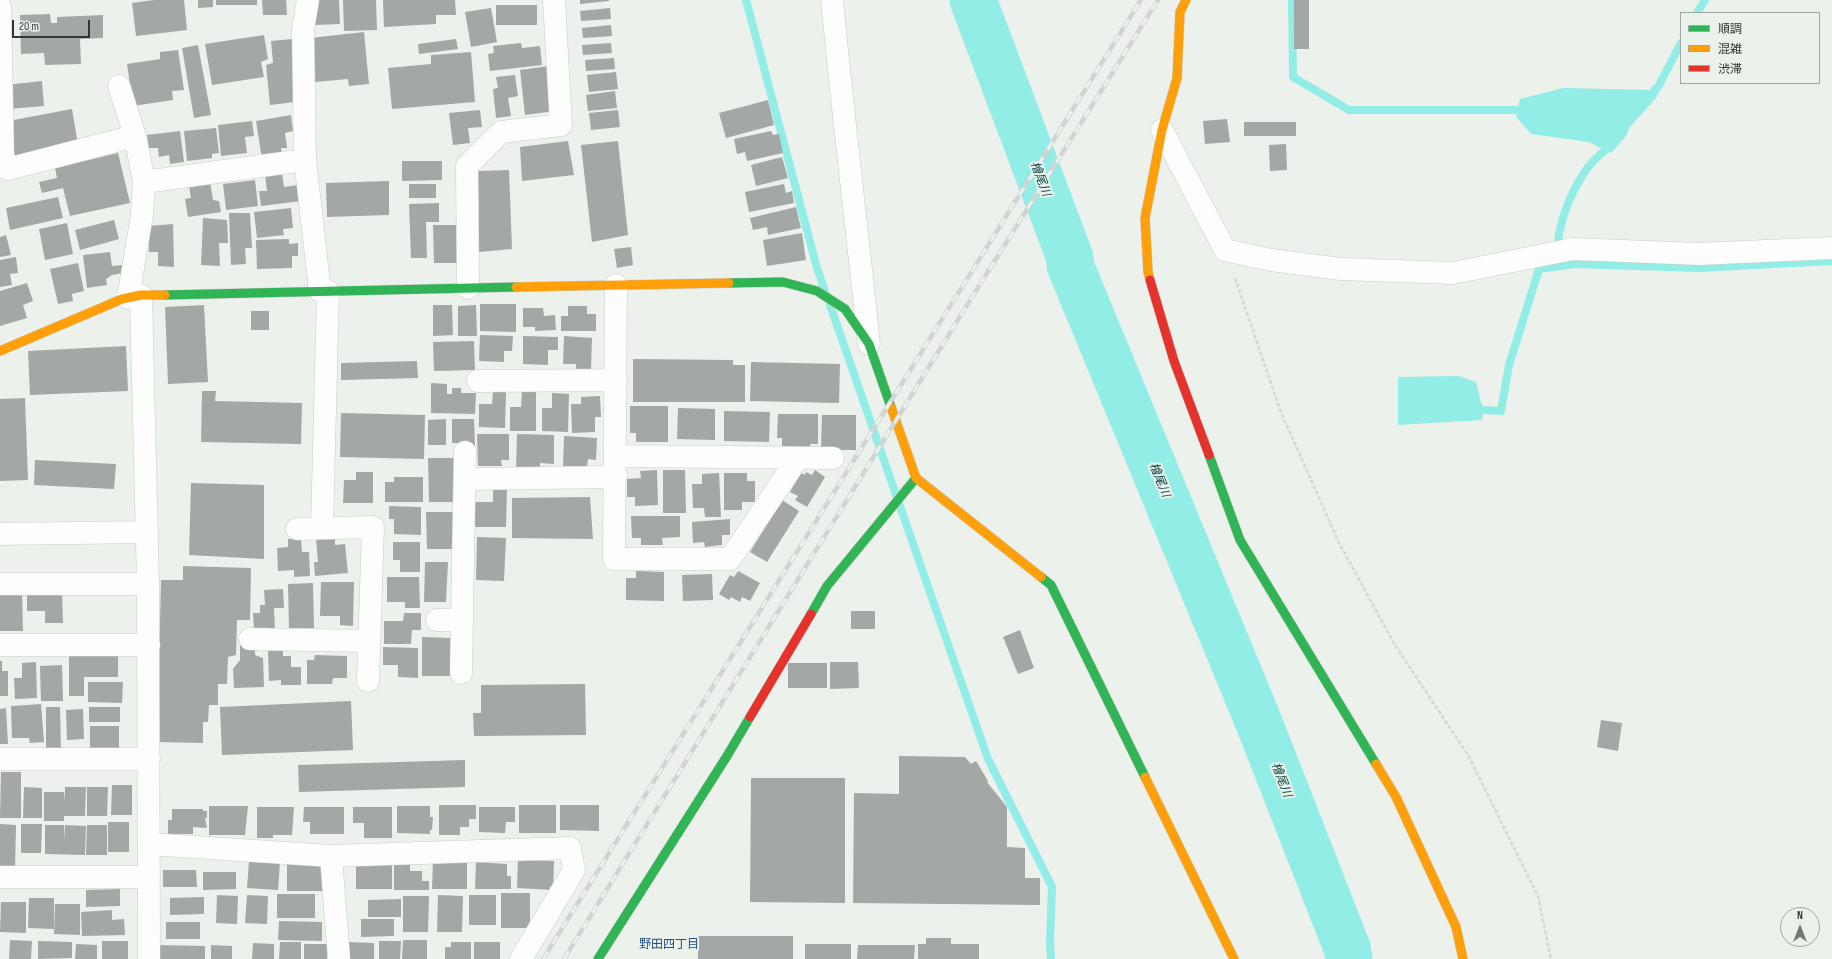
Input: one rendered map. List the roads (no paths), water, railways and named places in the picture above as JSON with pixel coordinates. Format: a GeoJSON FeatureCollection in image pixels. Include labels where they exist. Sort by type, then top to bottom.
{"type":"FeatureCollection","features":[{"type":"Feature","properties":{"kind":"street"},"geometry":{"type":"LineString","coordinates":[[308,0],[303,30],[305,160],[324,291],[322,528]]}},
{"type":"Feature","properties":{"kind":"street"},"geometry":{"type":"LineString","coordinates":[[468,288],[467,166],[501,132],[562,125],[554,0]]}},
{"type":"Feature","properties":{"kind":"street"},"geometry":{"type":"LineString","coordinates":[[832,0],[844,133],[869,344],[916,478],[1052,585],[1234,959]]}},
{"type":"Feature","properties":{"kind":"street"},"geometry":{"type":"LineString","coordinates":[[1180,4],[1177,78],[1162,130],[1145,218],[1148,272],[1174,362],[1240,540],[1396,797],[1456,927],[1463,959]]}},
{"type":"Feature","properties":{"kind":"street"},"geometry":{"type":"LineString","coordinates":[[0,7],[2,155],[8,169],[135,136]]}},
{"type":"Feature","properties":{"kind":"street"},"geometry":{"type":"LineString","coordinates":[[119,86],[135,136],[144,182],[134,297],[147,532],[149,644],[149,959]]}},
{"type":"Feature","properties":{"kind":"street"},"geometry":{"type":"LineString","coordinates":[[1162,130],[1225,250],[1271,260],[1341,269],[1452,273],[1573,249],[1699,254],[1832,248]]}},
{"type":"Feature","properties":{"kind":"street"},"geometry":{"type":"LineString","coordinates":[[144,182],[305,160]]}},
{"type":"Feature","properties":{"kind":"street"},"geometry":{"type":"LineString","coordinates":[[0,351],[134,297],[324,291],[783,282],[817,292],[845,309],[869,344]]}},
{"type":"Feature","properties":{"kind":"street"},"geometry":{"type":"LineString","coordinates":[[616,285],[616,467],[614,559],[730,559],[798,458]]}},
{"type":"Feature","properties":{"kind":"street"},"geometry":{"type":"LineString","coordinates":[[478,381],[616,380]]}},
{"type":"Feature","properties":{"kind":"street"},"geometry":{"type":"LineString","coordinates":[[461,673],[465,452]]}},
{"type":"Feature","properties":{"kind":"street"},"geometry":{"type":"LineString","coordinates":[[465,479],[616,467],[798,458],[833,458]]}},
{"type":"Feature","properties":{"kind":"street"},"geometry":{"type":"LineString","coordinates":[[598,959],[727,756],[827,586],[916,478]]}},
{"type":"Feature","properties":{"kind":"street"},"geometry":{"type":"LineString","coordinates":[[297,529],[373,527],[368,681]]}},
{"type":"Feature","properties":{"kind":"street"},"geometry":{"type":"LineString","coordinates":[[0,534],[147,532]]}},
{"type":"Feature","properties":{"kind":"street"},"geometry":{"type":"LineString","coordinates":[[0,584],[148,584]]}},
{"type":"Feature","properties":{"kind":"street"},"geometry":{"type":"LineString","coordinates":[[437,620],[462,620]]}},
{"type":"Feature","properties":{"kind":"street"},"geometry":{"type":"LineString","coordinates":[[250,639],[369,641]]}},
{"type":"Feature","properties":{"kind":"street"},"geometry":{"type":"LineString","coordinates":[[0,645],[149,644]]}},
{"type":"Feature","properties":{"kind":"street"},"geometry":{"type":"LineString","coordinates":[[0,759],[149,759]]}},
{"type":"Feature","properties":{"kind":"street"},"geometry":{"type":"LineString","coordinates":[[149,844],[331,856],[570,848],[574,870],[521,959]]}},
{"type":"Feature","properties":{"kind":"street"},"geometry":{"type":"LineString","coordinates":[[331,856],[339,959]]}},
{"type":"Feature","properties":{"kind":"street"},"geometry":{"type":"LineString","coordinates":[[0,877],[149,877]]}},
{"type":"Feature","properties":{"kind":"water"},"geometry":{"type":"Polygon","coordinates":[[[1653,85],[1661,88],[1656,98],[1629,128],[1627,135],[1611,153],[1589,142],[1531,134],[1516,117],[1520,99],[1563,88],[1650,90],[1653,85]]]}},
{"type":"Feature","properties":{"kind":"water"},"geometry":{"type":"Polygon","coordinates":[[[1459,376],[1476,382],[1483,410],[1482,420],[1398,425],[1398,377],[1459,376]]]}},
{"type":"Feature","properties":{"kind":"waterway"},"geometry":{"type":"LineString","coordinates":[[746,0],[817,268],[825,291]]}},
{"type":"Feature","properties":{"kind":"waterway","name":"檜尾川"},"geometry":{"type":"LineString","coordinates":[[973,0],[1070,258],[1070,265],[1259,723],[1347,948],[1349,959]]}},
{"type":"Feature","properties":{"kind":"waterway"},"geometry":{"type":"LineString","coordinates":[[1292,0],[1293,77],[1349,110],[1517,110]]}},
{"type":"Feature","properties":{"kind":"waterway"},"geometry":{"type":"LineString","coordinates":[[1698,12],[1705,0]]}},
{"type":"Feature","properties":{"kind":"waterway"},"geometry":{"type":"LineString","coordinates":[[1658,87],[1680,45]]}},
{"type":"Feature","properties":{"kind":"waterway"},"geometry":{"type":"LineString","coordinates":[[1557,251],[1562,221],[1569,201],[1588,167],[1605,150]]}},
{"type":"Feature","properties":{"kind":"waterway"},"geometry":{"type":"LineString","coordinates":[[1483,410],[1501,411],[1509,365],[1539,269],[1575,264],[1699,268],[1832,261]]}},
{"type":"Feature","properties":{"kind":"waterway"},"geometry":{"type":"LineString","coordinates":[[830,305],[988,759],[1052,887],[1050,941],[1051,959]]}},
{"type":"Feature","properties":{"kind":"railway"},"geometry":{"type":"LineString","coordinates":[[543,959],[1141,0]]}},
{"type":"Feature","properties":{"kind":"railway"},"geometry":{"type":"LineString","coordinates":[[564,959],[964,310],[1158,0]]}},
{"type":"Feature","properties":{"kind":"district","name":"野田四丁目"},"geometry":{"type":"Point","coordinates":[669,945]}}]}
